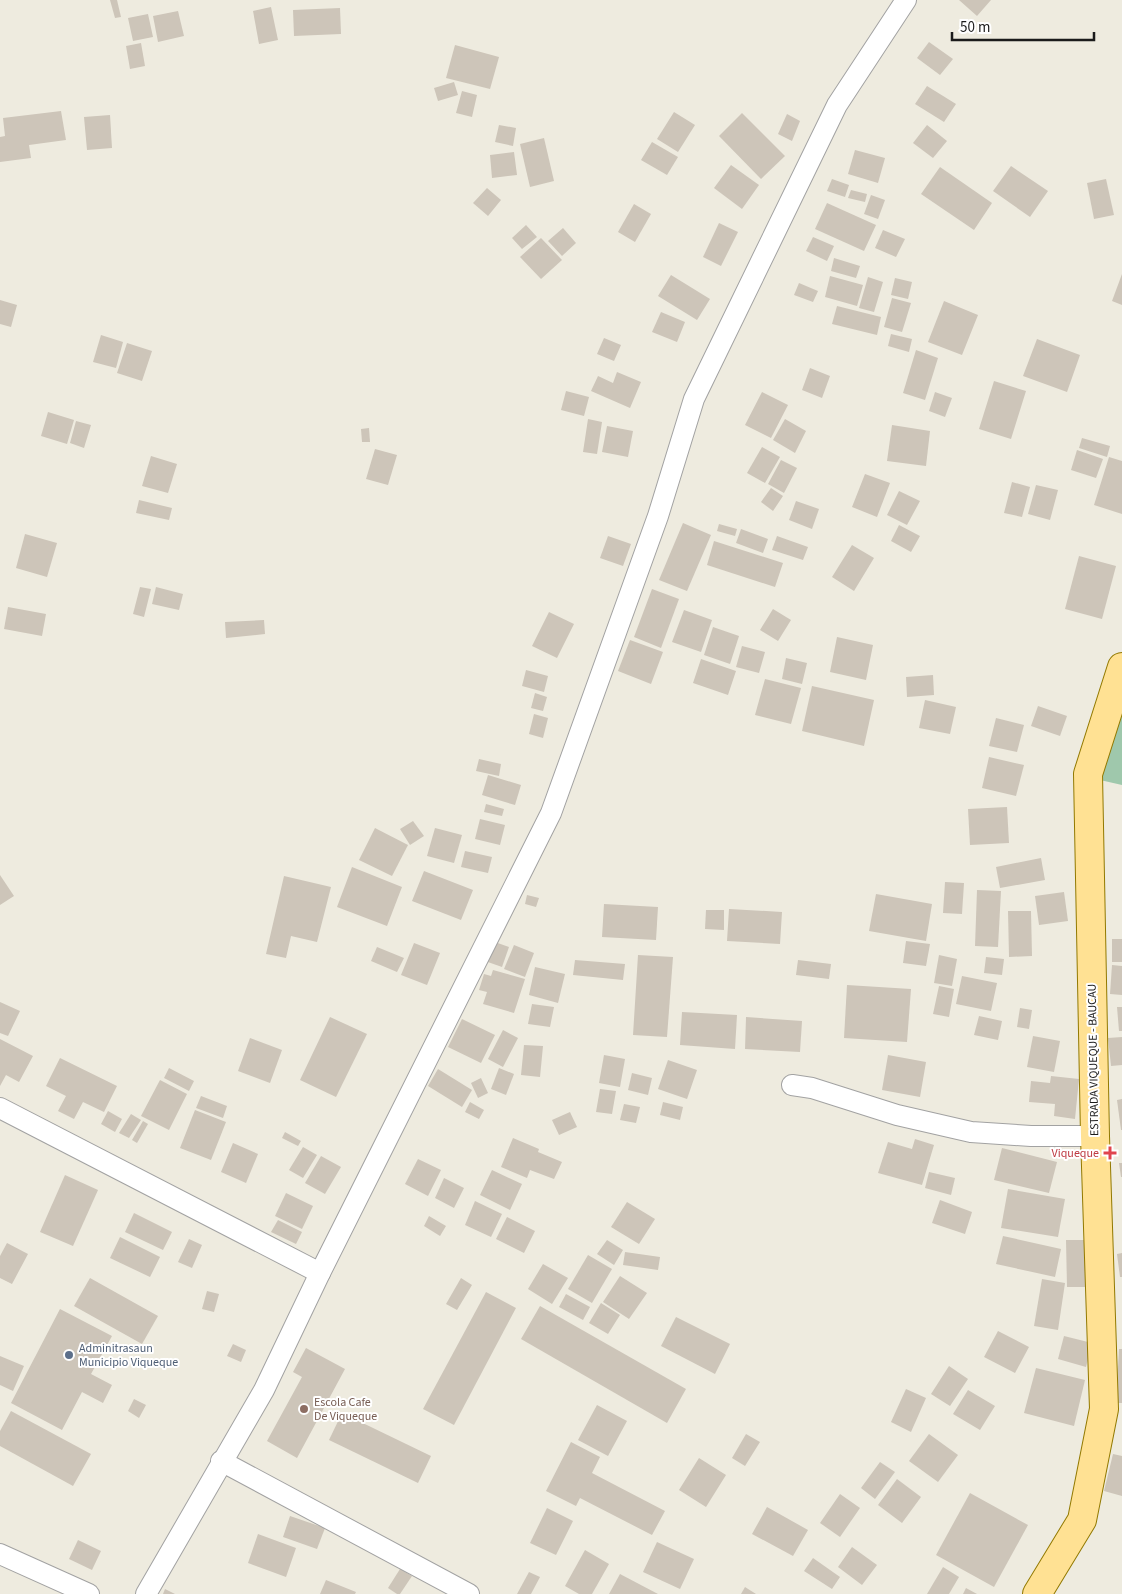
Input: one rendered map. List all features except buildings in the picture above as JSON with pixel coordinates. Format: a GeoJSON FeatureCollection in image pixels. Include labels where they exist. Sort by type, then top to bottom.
{"type":"FeatureCollection","features":[{"type":"Feature","properties":{"kind":"main road","name":"ESTRADA VIQUEQUE - BAUCAU"},"geometry":{"type":"LineString","coordinates":[[1037,1594],[1082,1520],[1104,1409],[1095,1136],[1088,774],[1122,668]]}},
{"type":"Feature","properties":{"kind":"street"},"geometry":{"type":"LineString","coordinates":[[146,1594],[179,1540],[222,1461],[264,1390],[320,1273],[550,813],[658,516],[694,399],[837,105],[906,0]]}},
{"type":"Feature","properties":{"kind":"street"},"geometry":{"type":"LineString","coordinates":[[792,1085],[812,1088],[897,1115],[971,1132],[1031,1136],[1095,1136]]}},
{"type":"Feature","properties":{"kind":"street"},"geometry":{"type":"LineString","coordinates":[[0,1108],[320,1273]]}},
{"type":"Feature","properties":{"kind":"street"},"geometry":{"type":"LineString","coordinates":[[222,1461],[469,1594]]}},
{"type":"Feature","properties":{"kind":"street"},"geometry":{"type":"LineString","coordinates":[[0,1554],[89,1594]]}},
{"type":"Feature","properties":{"kind":"green space"},"geometry":{"type":"Polygon","coordinates":[[[1122,711],[1122,785],[1100,780],[1122,711]]]}},
{"type":"Feature","properties":{"kind":"place","name":"Viqueque"},"geometry":{"type":"Point","coordinates":[1110,1153]}},
{"type":"Feature","properties":{"kind":"place","name":"Adminitrasaun Municipio Viqueque"},"geometry":{"type":"Point","coordinates":[69,1355]}},
{"type":"Feature","properties":{"kind":"place","name":"Escola Cafe De Viqueque"},"geometry":{"type":"Point","coordinates":[304,1409]}}]}
